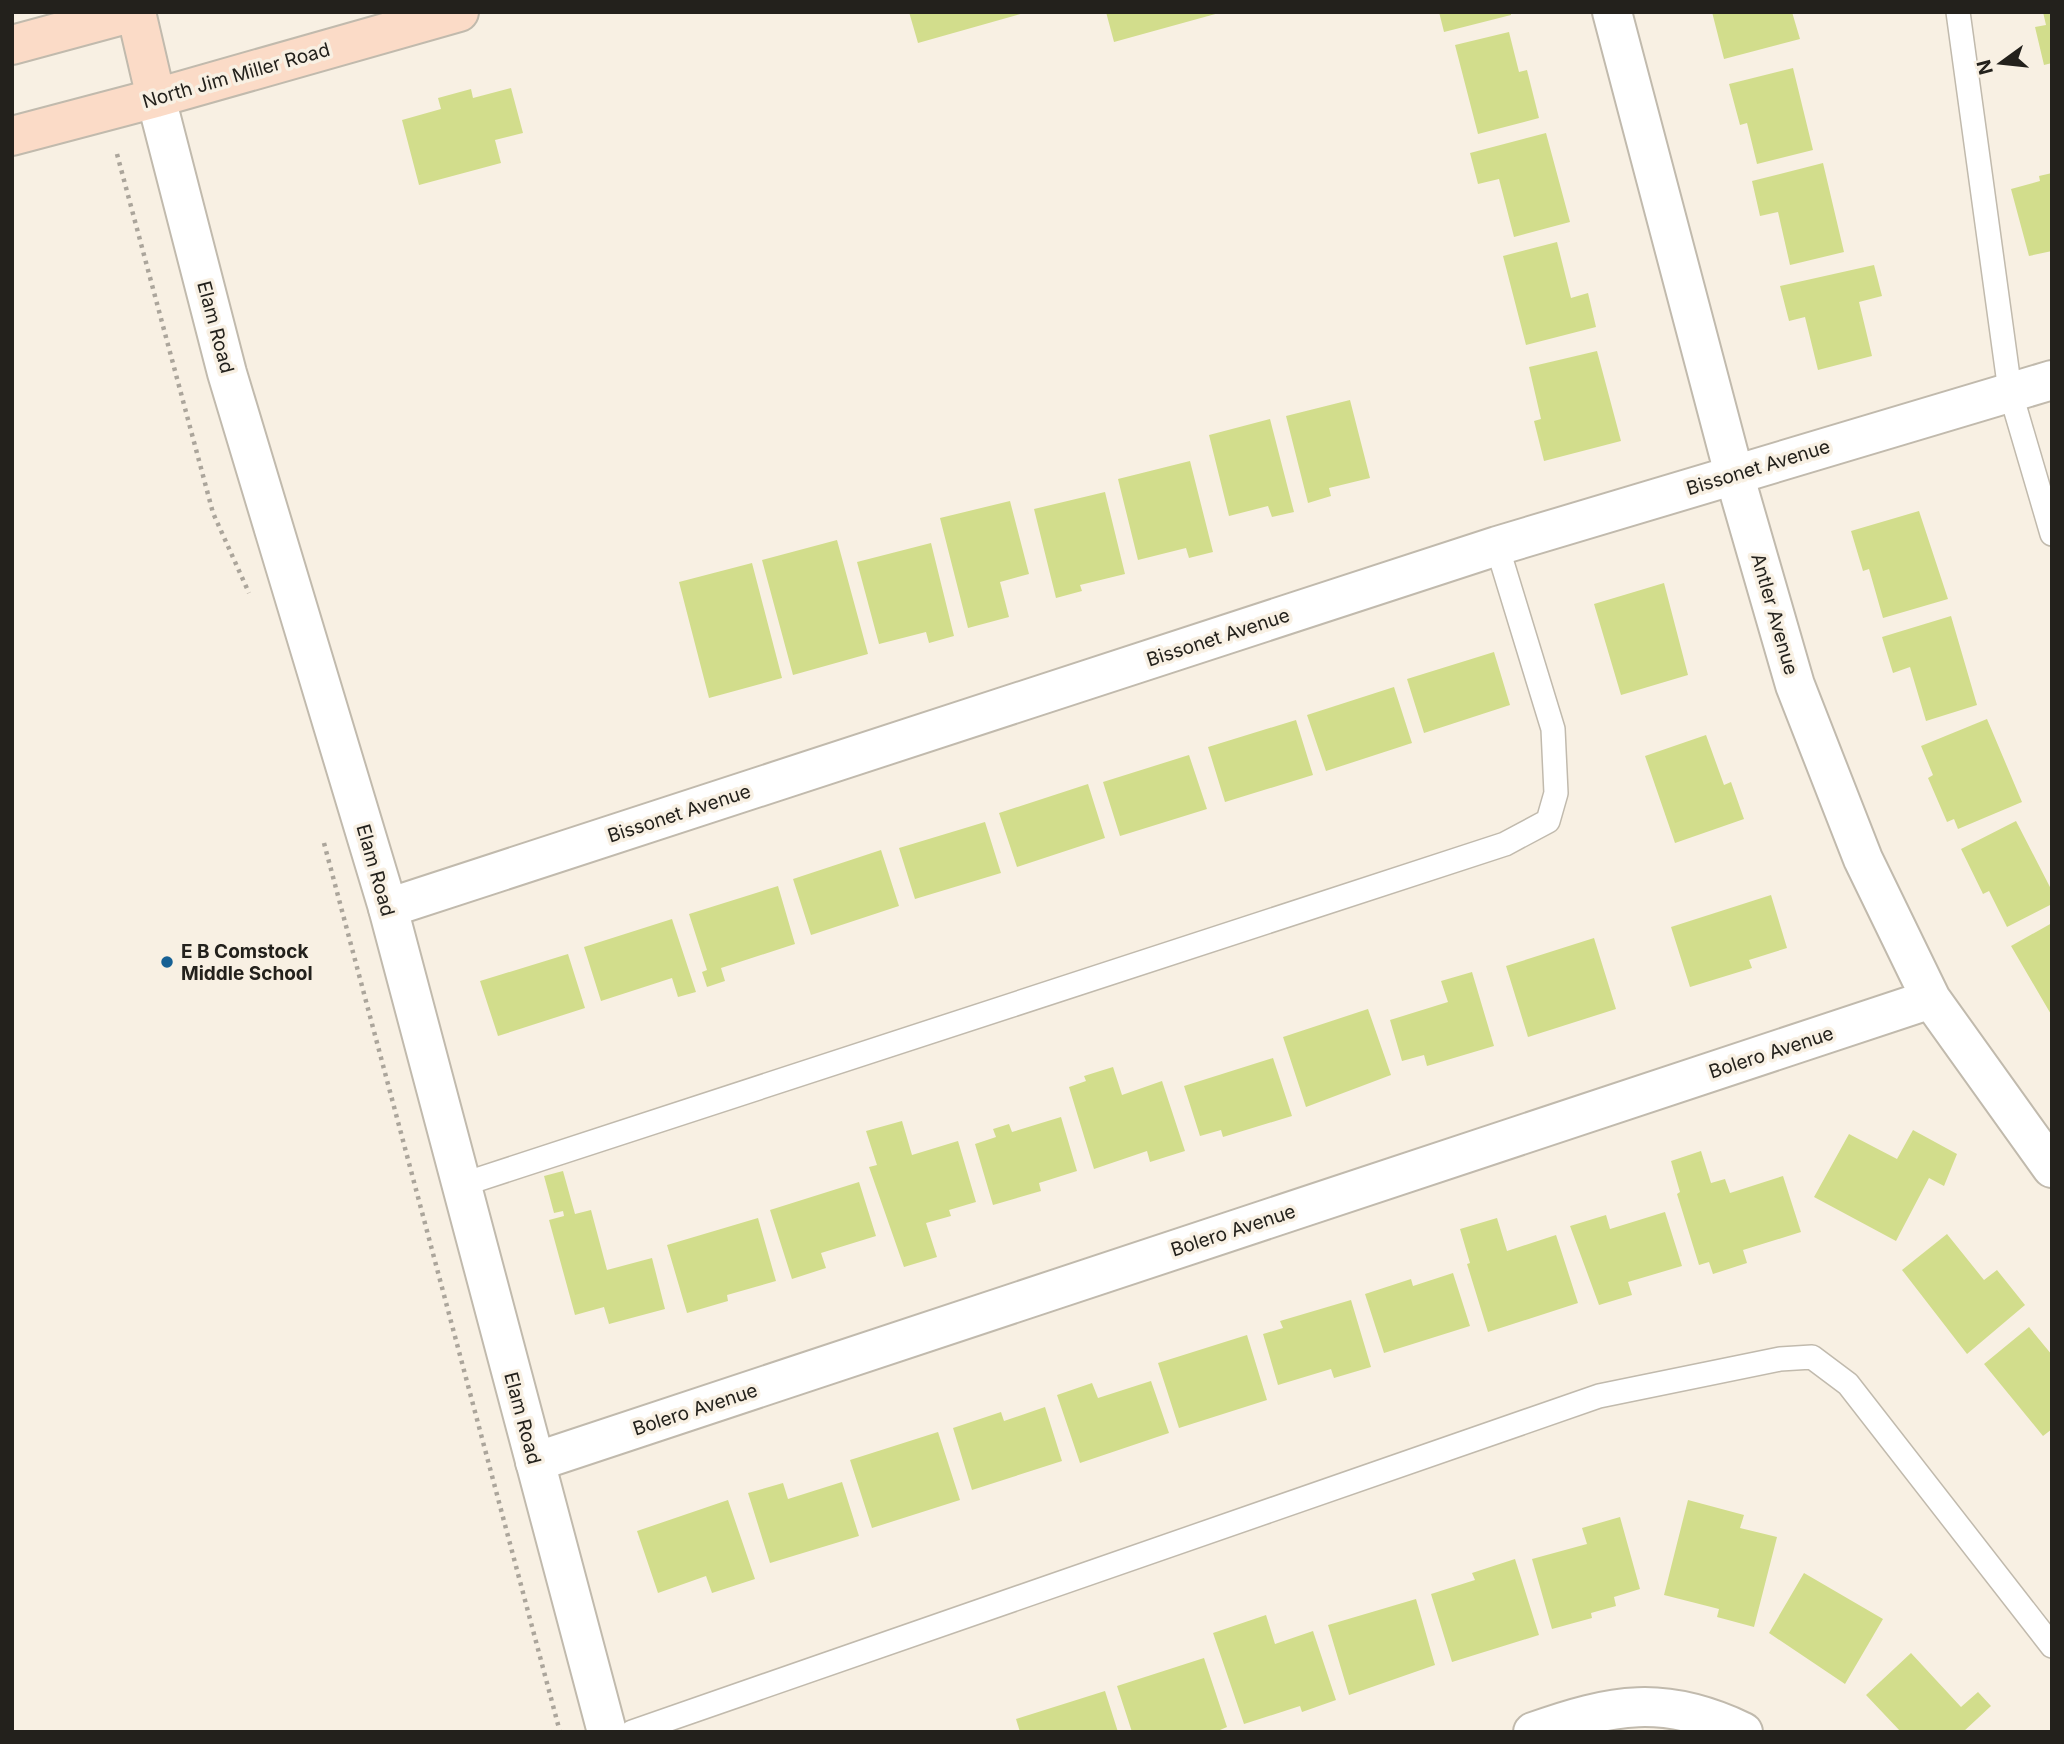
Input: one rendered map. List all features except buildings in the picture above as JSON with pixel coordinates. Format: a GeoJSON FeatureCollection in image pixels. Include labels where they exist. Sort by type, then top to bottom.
{"type":"FeatureCollection","features":[{"type":"Feature","properties":{"kind":"main road"},"geometry":{"type":"LineString","coordinates":[[12,45],[135,12]]}},
{"type":"Feature","properties":{"kind":"main road","name":"Elam Road"},"geometry":{"type":"LineString","coordinates":[[135,12],[156,98]]}},
{"type":"Feature","properties":{"kind":"main road","name":"North Jim Miller Road"},"geometry":{"type":"LineString","coordinates":[[12,135],[156,98],[459,12]]}},
{"type":"Feature","properties":{"kind":"street","name":"Antler Avenue"},"geometry":{"type":"LineString","coordinates":[[1612,12],[1734,474],[1795,685],[1863,859],[1931,999],[2052,1168]]}},
{"type":"Feature","properties":{"kind":"street","name":"Elam Road"},"geometry":{"type":"LineString","coordinates":[[156,98],[228,373],[388,908],[607,1732]]}},
{"type":"Feature","properties":{"kind":"street","name":"Bissonet Avenue"},"geometry":{"type":"LineString","coordinates":[[388,908],[1497,546],[2052,380]]}},
{"type":"Feature","properties":{"kind":"street","name":"Bolero Avenue"},"geometry":{"type":"LineString","coordinates":[[535,1462],[1931,999]]}},
{"type":"Feature","properties":{"kind":"street"},"geometry":{"type":"LineString","coordinates":[[1533,1732],[1579,1716],[1631,1706],[1679,1710],[1722,1722],[1743,1732]]}},
{"type":"Feature","properties":{"kind":"lane"},"geometry":{"type":"LineString","coordinates":[[1958,12],[2010,391],[2052,534]]}},
{"type":"Feature","properties":{"kind":"lane"},"geometry":{"type":"LineString","coordinates":[[461,1185],[1505,844],[1548,821],[1556,793],[1553,729],[1497,546]]}},
{"type":"Feature","properties":{"kind":"lane"},"geometry":{"type":"LineString","coordinates":[[632,1732],[1599,1396],[1780,1359],[1812,1357],[1848,1384],[2052,1646]]}},
{"type":"Feature","properties":{"kind":"path"},"geometry":{"type":"LineString","coordinates":[[117,154],[213,513],[250,597]]}},
{"type":"Feature","properties":{"kind":"path"},"geometry":{"type":"LineString","coordinates":[[321,835],[560,1732]]}},
{"type":"Feature","properties":{"kind":"place","name":"E B Comstock Middle School"},"geometry":{"type":"Point","coordinates":[167,962]}}]}
